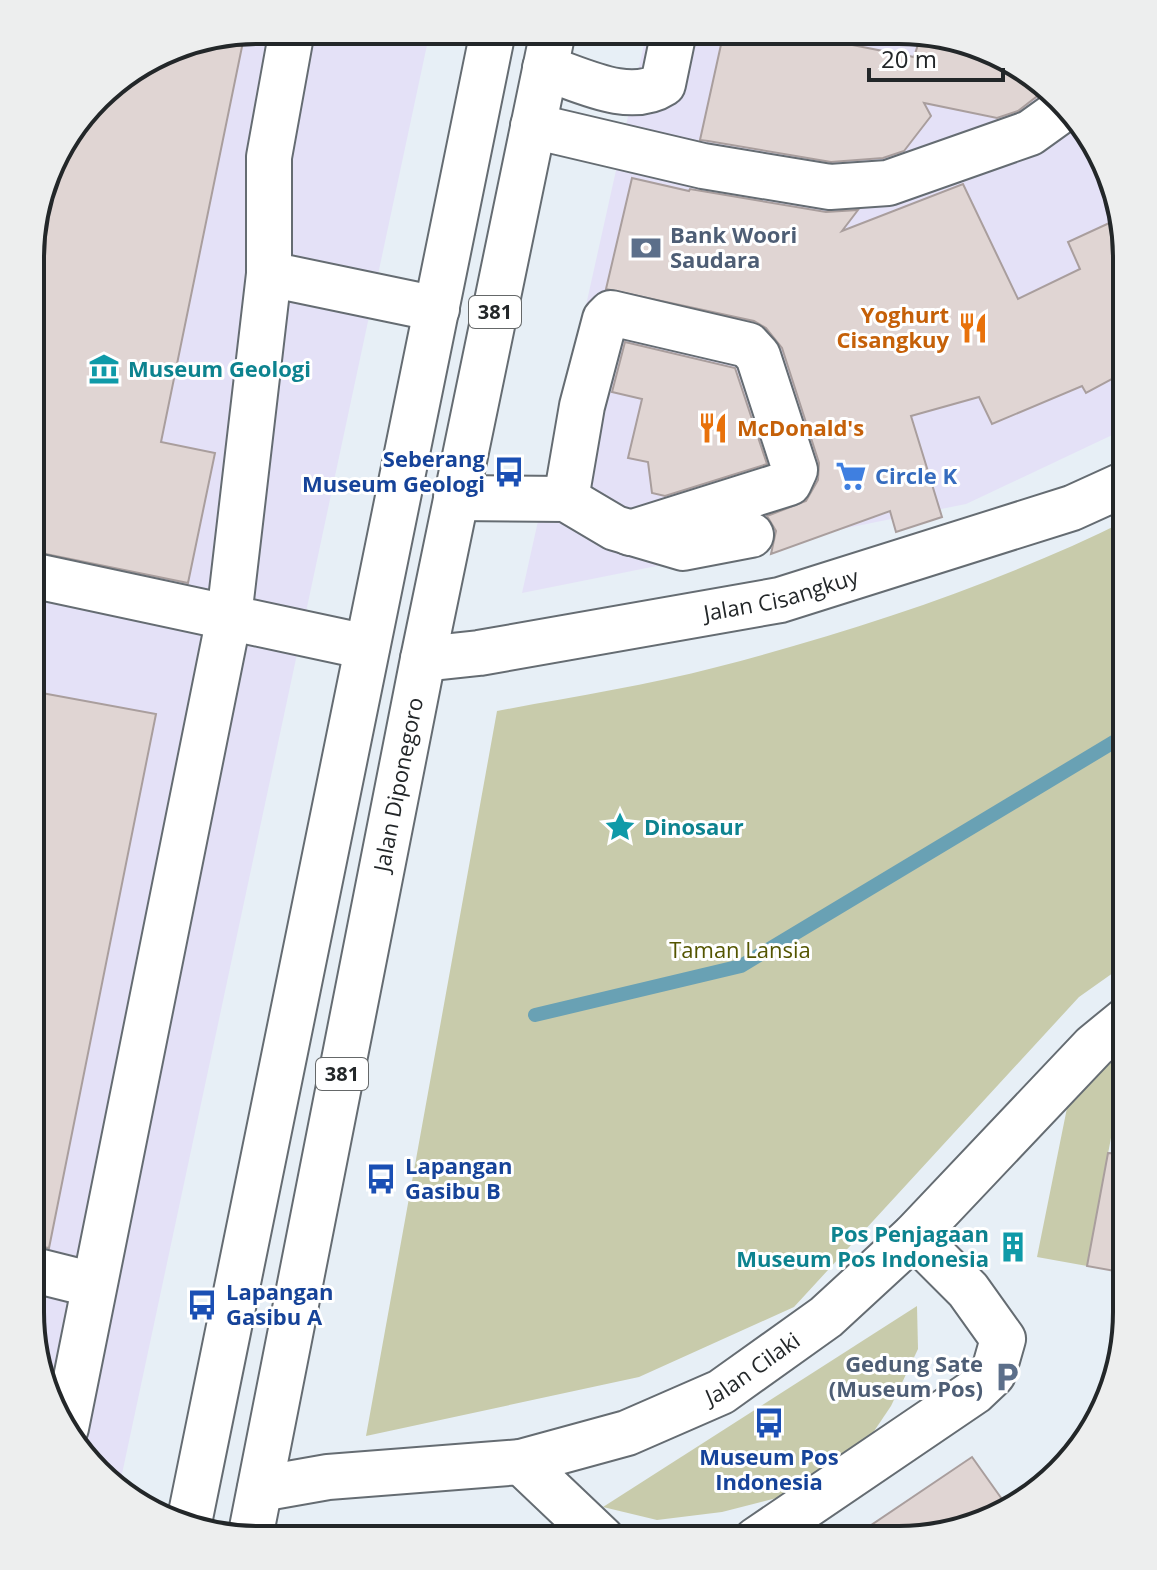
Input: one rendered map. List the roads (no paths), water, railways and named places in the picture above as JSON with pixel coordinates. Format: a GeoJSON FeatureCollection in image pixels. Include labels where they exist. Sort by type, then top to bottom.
{"type":"FeatureCollection","features":[{"type":"Feature","properties":{"kind":"main road"},"geometry":{"type":"LineString","coordinates":[[69,1412],[229,617],[269,274],[269,157],[289,44]]}},
{"type":"Feature","properties":{"kind":"main road","name":"381"},"geometry":{"type":"LineString","coordinates":[[191,1515],[437,309],[483,44]]}},
{"type":"Feature","properties":{"kind":"main road"},"geometry":{"type":"LineString","coordinates":[[549,49],[628,93],[648,94],[663,84],[671,44]]}},
{"type":"Feature","properties":{"kind":"main road","name":"Jalan Diponegoro"},"geometry":{"type":"LineString","coordinates":[[253,1526],[423,659],[549,49]]}},
{"type":"Feature","properties":{"kind":"main road"},"geometry":{"type":"LineString","coordinates":[[533,126],[703,166],[830,187],[888,183],[1030,133],[1057,114]]}},
{"type":"Feature","properties":{"kind":"main road"},"geometry":{"type":"LineString","coordinates":[[269,274],[437,309]]}},
{"type":"Feature","properties":{"kind":"main road"},"geometry":{"type":"LineString","coordinates":[[566,499],[582,406],[605,319],[611,313],[748,345],[758,356],[795,470],[794,478],[789,483],[630,533]]}},
{"type":"Feature","properties":{"kind":"main road","name":"Jalan Cisangkuy"},"geometry":{"type":"LineString","coordinates":[[423,659],[479,653],[780,600],[1072,508],[1113,489]]}},
{"type":"Feature","properties":{"kind":"main road"},"geometry":{"type":"LineString","coordinates":[[456,498],[566,499],[615,528],[683,548],[751,535]]}},
{"type":"Feature","properties":{"kind":"main road"},"geometry":{"type":"LineString","coordinates":[[44,578],[367,647]]}},
{"type":"Feature","properties":{"kind":"main road","name":"Jalan Cilaki"},"geometry":{"type":"LineString","coordinates":[[260,1489],[328,1477],[521,1462],[627,1433],[721,1392],[826,1317],[914,1236],[1083,1057],[1113,1031]]}},
{"type":"Feature","properties":{"kind":"main road"},"geometry":{"type":"LineString","coordinates":[[777,1526],[974,1392],[993,1374],[1003,1339],[968,1290],[914,1236]]}},
{"type":"Feature","properties":{"kind":"main road"},"geometry":{"type":"LineString","coordinates":[[44,1272],[94,1285]]}},
{"type":"Feature","properties":{"kind":"main road"},"geometry":{"type":"LineString","coordinates":[[521,1462],[588,1526]]}},
{"type":"Feature","properties":{"kind":"waterway"},"geometry":{"type":"LineString","coordinates":[[535,1015],[741,966],[1113,742]]}},
{"type":"Feature","properties":{"kind":"place","name":"Bank Woori Saudara"},"geometry":{"type":"Point","coordinates":[646,248]}},
{"type":"Feature","properties":{"kind":"place","name":"Yoghurt Cisangkuy"},"geometry":{"type":"Point","coordinates":[973,328]}},
{"type":"Feature","properties":{"kind":"place","name":"Museum Geologi"},"geometry":{"type":"Point","coordinates":[104,369]}},
{"type":"Feature","properties":{"kind":"place","name":"McDonald's"},"geometry":{"type":"Point","coordinates":[713,428]}},
{"type":"Feature","properties":{"kind":"place","name":"Seberang Museum Geologi"},"geometry":{"type":"Point","coordinates":[509,472]}},
{"type":"Feature","properties":{"kind":"place","name":"Circle K"},"geometry":{"type":"Point","coordinates":[851,476]}},
{"type":"Feature","properties":{"kind":"place","name":"Dinosaur"},"geometry":{"type":"Point","coordinates":[620,827]}},
{"type":"Feature","properties":{"kind":"place","name":"Lapangan Gasibu B"},"geometry":{"type":"Point","coordinates":[381,1179]}},
{"type":"Feature","properties":{"kind":"place","name":"Pos Penjagaan Museum Pos Indonesia"},"geometry":{"type":"Point","coordinates":[1013,1247]}},
{"type":"Feature","properties":{"kind":"place","name":"Lapangan Gasibu A"},"geometry":{"type":"Point","coordinates":[202,1305]}},
{"type":"Feature","properties":{"kind":"place","name":"Gedung Sate (Museum Pos)"},"geometry":{"type":"Point","coordinates":[1007,1377]}},
{"type":"Feature","properties":{"kind":"place","name":"Museum Pos Indonesia"},"geometry":{"type":"Point","coordinates":[769,1423]}},
{"type":"Feature","properties":{"kind":"park label","name":"Taman Lansia"},"geometry":{"type":"Point","coordinates":[740,950]}}]}
